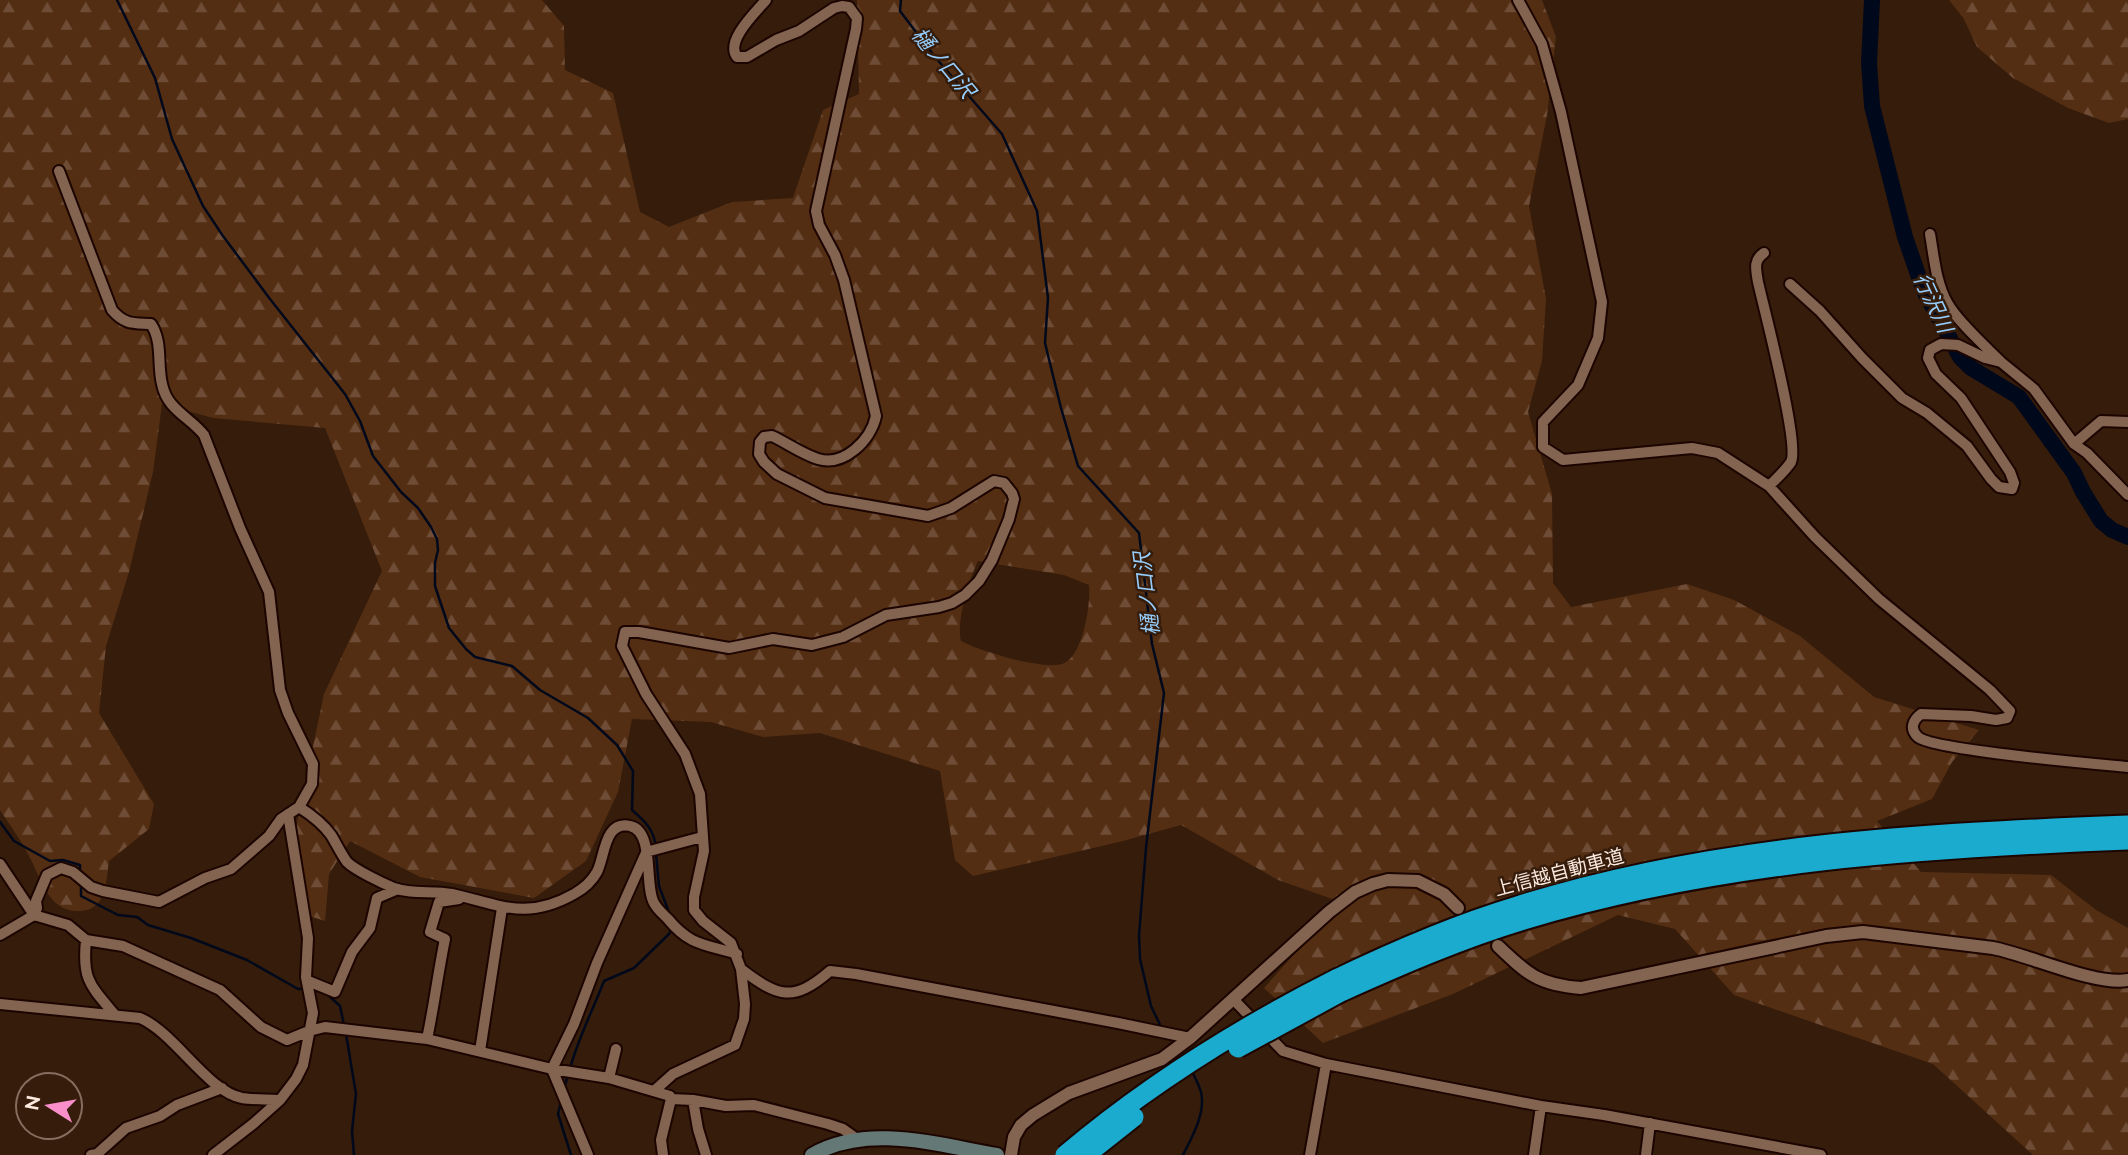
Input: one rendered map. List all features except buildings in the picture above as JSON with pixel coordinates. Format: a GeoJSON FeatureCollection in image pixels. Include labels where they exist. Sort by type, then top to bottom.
{"type":"FeatureCollection","features":[{"type":"Feature","properties":{"kind":"highway","name":"上信越自動車道"},"geometry":{"type":"LineString","coordinates":[[1065,1155],[1127,1105],[1253,1023],[1338,985],[1423,940],[1517,905],[1660,869],[1761,853],[1876,840],[2128,825]]}},
{"type":"Feature","properties":{"kind":"highway","name":"上信越自動車道"},"geometry":{"type":"LineString","coordinates":[[1086,1155],[1216,1061],[1338,985],[1510,924],[1617,895],[1765,869],[1879,856],[2128,840]]}},
{"type":"Feature","properties":{"kind":"main road"},"geometry":{"type":"LineString","coordinates":[[812,1155],[857,1139],[892,1138],[997,1155]]}},
{"type":"Feature","properties":{"kind":"street"},"geometry":{"type":"LineString","coordinates":[[654,1091],[673,1074],[735,1045],[744,1019],[745,1004],[737,954],[731,943],[703,921],[694,909],[704,852],[700,794],[685,754],[646,694],[622,646],[625,632],[639,632],[729,649],[773,639],[811,645],[843,637],[886,615],[952,603],[979,581],[992,560],[1014,499],[1004,483],[994,481],[951,508],[929,516],[825,498],[776,474],[759,454],[760,442],[764,437],[772,436],[818,458],[840,458],[862,443],[876,416],[844,280],[835,255],[819,225],[816,211],[857,18],[849,7],[839,6],[799,31],[776,40],[747,57],[737,57],[733,49],[735,40],[766,0]]}},
{"type":"Feature","properties":{"kind":"street"},"geometry":{"type":"LineString","coordinates":[[1518,0],[1542,44],[1561,112],[1602,302],[1598,338],[1578,386],[1543,422],[1543,447],[1563,460],[1692,448],[1718,453],[1769,486],[1815,537],[1879,599],[1990,690],[2010,711],[2007,718],[1996,720],[1921,714],[1913,723],[1917,736],[1970,749],[2128,767]]}},
{"type":"Feature","properties":{"kind":"street"},"geometry":{"type":"LineString","coordinates":[[0,935],[32,907],[47,875],[61,868],[73,872],[91,887],[159,902],[205,878],[231,869],[269,836],[281,819],[299,807],[312,784],[313,764],[280,690],[269,592],[227,498],[204,435],[197,426],[177,412],[165,393],[154,327],[151,324],[120,320],[112,310],[59,171]]}},
{"type":"Feature","properties":{"kind":"street"},"geometry":{"type":"LineString","coordinates":[[1930,234],[1937,274],[1948,304],[2001,362],[2034,389],[2074,444],[2087,453],[2128,495]]}},
{"type":"Feature","properties":{"kind":"street"},"geometry":{"type":"LineString","coordinates":[[1764,253],[1756,263],[1758,282],[1785,397],[1793,451],[1791,462],[1769,486]]}},
{"type":"Feature","properties":{"kind":"street"},"geometry":{"type":"LineString","coordinates":[[1790,284],[1820,311],[1902,398],[1927,413],[1967,446],[1999,487],[2012,489],[2014,483],[2010,472],[1981,426],[1961,398],[1936,374],[1928,358],[1930,350],[1946,344],[1958,345],[1985,358],[2001,362]]}},
{"type":"Feature","properties":{"kind":"street"},"geometry":{"type":"LineString","coordinates":[[2074,444],[2101,421],[2128,422]]}},
{"type":"Feature","properties":{"kind":"street"},"geometry":{"type":"LineString","coordinates":[[299,807],[329,832],[348,863],[398,889],[451,894],[502,908],[526,910],[540,908],[586,886],[597,871],[602,850],[614,830],[622,825],[635,827],[640,831],[646,852],[653,902],[677,931],[689,940],[737,954]]}},
{"type":"Feature","properties":{"kind":"street"},"geometry":{"type":"LineString","coordinates":[[213,1155],[227,1150],[280,1100],[303,1065],[313,1013],[306,977],[308,938],[288,814]]}},
{"type":"Feature","properties":{"kind":"street"},"geometry":{"type":"LineString","coordinates":[[646,852],[702,837]]}},
{"type":"Feature","properties":{"kind":"street"},"geometry":{"type":"LineString","coordinates":[[588,1155],[552,1069],[574,1024],[597,963],[646,852]]}},
{"type":"Feature","properties":{"kind":"street"},"geometry":{"type":"LineString","coordinates":[[0,864],[32,907],[68,925],[86,940],[123,946],[220,990],[261,1027],[287,1040],[325,1027],[427,1039],[552,1069],[608,1079],[670,1096],[671,1099],[726,1106],[754,1105],[828,1124],[843,1129],[857,1139]]}},
{"type":"Feature","properties":{"kind":"street"},"geometry":{"type":"LineString","coordinates":[[1011,1155],[1014,1137],[1021,1125],[1033,1115],[1069,1093],[1162,1059],[1190,1038],[1329,912],[1355,892],[1388,880],[1418,881],[1444,894],[1458,908]]}},
{"type":"Feature","properties":{"kind":"street"},"geometry":{"type":"LineString","coordinates":[[308,981],[335,992],[352,952],[370,928],[377,898],[398,889]]}},
{"type":"Feature","properties":{"kind":"street"},"geometry":{"type":"LineString","coordinates":[[427,1039],[445,939],[430,932],[439,902],[464,898]]}},
{"type":"Feature","properties":{"kind":"street"},"geometry":{"type":"LineString","coordinates":[[480,1051],[502,908]]}},
{"type":"Feature","properties":{"kind":"street"},"geometry":{"type":"LineString","coordinates":[[1498,946],[1536,979],[1557,987],[1581,988],[1826,936],[1863,932],[1993,948],[2093,978],[2128,980]]}},
{"type":"Feature","properties":{"kind":"street"},"geometry":{"type":"LineString","coordinates":[[86,940],[84,968],[89,981],[115,1015]]}},
{"type":"Feature","properties":{"kind":"street"},"geometry":{"type":"LineString","coordinates":[[741,969],[771,990],[784,993],[817,983],[830,971],[1190,1038]]}},
{"type":"Feature","properties":{"kind":"street"},"geometry":{"type":"LineString","coordinates":[[1233,999],[1283,1051],[1326,1064],[1541,1106],[1821,1155]]}},
{"type":"Feature","properties":{"kind":"street"},"geometry":{"type":"LineString","coordinates":[[0,1004],[140,1018],[150,1022],[222,1088],[241,1098],[280,1100]]}},
{"type":"Feature","properties":{"kind":"street"},"geometry":{"type":"LineString","coordinates":[[608,1079],[616,1049]]}},
{"type":"Feature","properties":{"kind":"street"},"geometry":{"type":"LineString","coordinates":[[1310,1155],[1326,1064]]}},
{"type":"Feature","properties":{"kind":"street"},"geometry":{"type":"LineString","coordinates":[[91,1155],[97,1154],[126,1128],[222,1088]]}},
{"type":"Feature","properties":{"kind":"street"},"geometry":{"type":"LineString","coordinates":[[663,1155],[661,1140],[671,1099]]}},
{"type":"Feature","properties":{"kind":"street"},"geometry":{"type":"LineString","coordinates":[[693,1100],[706,1155]]}},
{"type":"Feature","properties":{"kind":"street"},"geometry":{"type":"LineString","coordinates":[[1534,1155],[1541,1106]]}},
{"type":"Feature","properties":{"kind":"street"},"geometry":{"type":"LineString","coordinates":[[1646,1155],[1650,1124]]}},
{"type":"Feature","properties":{"kind":"green space"},"geometry":{"type":"Polygon","coordinates":[[[0,0],[542,0],[564,26],[565,70],[613,93],[640,212],[669,227],[732,202],[793,198],[823,110],[859,94],[857,0],[1542,0],[1556,37],[1547,115],[1529,206],[1546,299],[1542,361],[1528,412],[1552,494],[1553,583],[1571,607],[1687,584],[1734,600],[1800,636],[1874,697],[1979,730],[1952,762],[1932,799],[1877,821],[1921,872],[2051,875],[2096,910],[2128,928],[2128,1155],[2033,1155],[1933,1064],[1734,995],[1675,929],[1618,915],[1453,994],[1323,1043],[1264,988],[1341,902],[1278,880],[1181,825],[973,876],[955,860],[940,771],[820,733],[763,737],[711,722],[632,719],[618,792],[586,861],[534,898],[420,877],[350,841],[329,874],[325,921],[297,912],[291,851],[324,694],[382,571],[325,428],[213,418],[162,404],[153,472],[129,572],[106,646],[99,713],[154,804],[149,829],[109,861],[104,893],[96,906],[80,911],[69,910],[60,906],[47,892],[26,850],[0,810],[0,0]],[[978,561],[967,589],[962,612],[961,641],[982,650],[1026,662],[1052,665],[1069,660],[1084,629],[1089,605],[1089,585],[1064,575],[978,561]]]}},
{"type":"Feature","properties":{"kind":"green space"},"geometry":{"type":"Polygon","coordinates":[[[1949,0],[2128,0],[2128,119],[2109,123],[2068,108],[2013,78],[1977,47],[1964,19],[1949,0]]]}},
{"type":"Feature","properties":{"kind":"waterway"},"geometry":{"type":"LineString","coordinates":[[117,0],[155,78],[172,139],[203,206],[270,299],[345,394],[360,421],[373,456],[431,527],[437,539],[438,550],[435,586],[449,628],[475,657],[512,666],[540,690],[588,718],[617,745],[633,771],[632,810],[648,826],[656,847]]}},
{"type":"Feature","properties":{"kind":"waterway","name":"樋ノ口沢"},"geometry":{"type":"LineString","coordinates":[[901,0],[900,11],[935,57],[1002,134],[1037,211],[1048,298],[1045,343],[1078,466],[1139,533],[1152,644],[1164,693],[1146,848],[1139,935],[1140,959],[1151,1006],[1162,1029]]}},
{"type":"Feature","properties":{"kind":"waterway","name":"行沢川"},"geometry":{"type":"LineString","coordinates":[[1872,0],[1869,63],[1872,106],[1905,237],[1923,289],[1960,357],[1971,368],[2019,397],[2074,473],[2101,521],[2112,530],[2128,537]]}},
{"type":"Feature","properties":{"kind":"waterway"},"geometry":{"type":"LineString","coordinates":[[0,822],[14,841],[50,861],[63,860],[80,865],[80,872]]}},
{"type":"Feature","properties":{"kind":"waterway"},"geometry":{"type":"LineString","coordinates":[[656,854],[659,886],[670,915]]}},
{"type":"Feature","properties":{"kind":"waterway"},"geometry":{"type":"LineString","coordinates":[[81,882],[81,896],[118,915],[137,917],[148,925],[247,960],[298,989],[304,989]]}},
{"type":"Feature","properties":{"kind":"waterway"},"geometry":{"type":"LineString","coordinates":[[570,1069],[604,981],[634,968],[672,928]]}},
{"type":"Feature","properties":{"kind":"waterway"},"geometry":{"type":"LineString","coordinates":[[327,994],[340,1006],[344,1025]]}},
{"type":"Feature","properties":{"kind":"waterway"},"geometry":{"type":"LineString","coordinates":[[346,1034],[356,1094],[352,1131],[354,1155]]}},
{"type":"Feature","properties":{"kind":"waterway","name":"樋ノ口沢"},"geometry":{"type":"LineString","coordinates":[[1183,1155],[1202,1108],[1201,1092],[1192,1071]]}},
{"type":"Feature","properties":{"kind":"waterway"},"geometry":{"type":"LineString","coordinates":[[564,1089],[568,1075]]}},
{"type":"Feature","properties":{"kind":"waterway"},"geometry":{"type":"LineString","coordinates":[[561,1102],[558,1114],[571,1155]]}}]}
